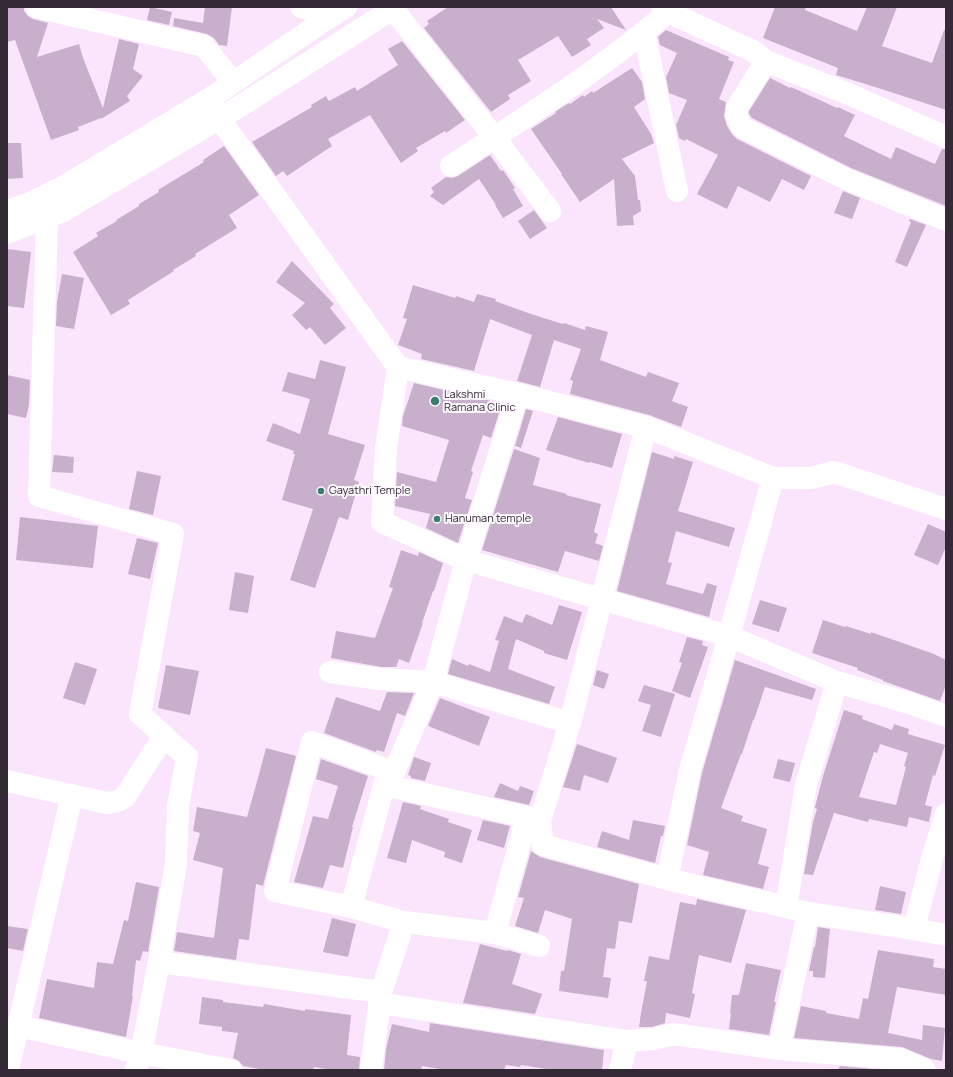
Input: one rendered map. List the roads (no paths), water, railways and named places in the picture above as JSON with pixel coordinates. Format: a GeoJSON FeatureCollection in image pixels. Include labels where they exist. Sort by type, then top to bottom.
{"type":"FeatureCollection","features":[{"type":"Feature","properties":{"kind":"street"},"geometry":{"type":"LineString","coordinates":[[36,7],[204,46],[233,82]]}},
{"type":"Feature","properties":{"kind":"street"},"geometry":{"type":"LineString","coordinates":[[300,7],[339,12]]}},
{"type":"Feature","properties":{"kind":"street"},"geometry":{"type":"LineString","coordinates":[[7,233],[63,211],[219,118],[394,8],[550,211]]}},
{"type":"Feature","properties":{"kind":"street"},"geometry":{"type":"LineString","coordinates":[[451,166],[599,67],[644,32],[665,9],[753,51],[766,61],[851,95],[946,137]]}},
{"type":"Feature","properties":{"kind":"street"},"geometry":{"type":"LineString","coordinates":[[7,211],[28,204],[63,187],[209,99],[339,12]]}},
{"type":"Feature","properties":{"kind":"street"},"geometry":{"type":"LineString","coordinates":[[644,32],[677,191]]}},
{"type":"Feature","properties":{"kind":"street"},"geometry":{"type":"LineString","coordinates":[[766,61],[738,106],[736,113],[743,128],[846,179],[946,220]]}},
{"type":"Feature","properties":{"kind":"street"},"geometry":{"type":"LineString","coordinates":[[209,99],[219,118],[398,367],[518,394],[646,427],[772,478],[811,478],[834,472],[946,509]]}},
{"type":"Feature","properties":{"kind":"street"},"geometry":{"type":"LineString","coordinates":[[47,218],[39,496],[173,534],[140,714],[187,757],[178,806],[176,864],[159,962],[138,1062]]}},
{"type":"Feature","properties":{"kind":"street"},"geometry":{"type":"LineString","coordinates":[[398,367],[386,448],[382,522],[466,560],[729,636],[837,682],[912,704],[946,716]]}},
{"type":"Feature","properties":{"kind":"street"},"geometry":{"type":"LineString","coordinates":[[351,907],[389,778],[433,682],[466,560],[518,394]]}},
{"type":"Feature","properties":{"kind":"street"},"geometry":{"type":"LineString","coordinates":[[495,933],[534,819],[570,723],[646,427]]}},
{"type":"Feature","properties":{"kind":"street"},"geometry":{"type":"LineString","coordinates":[[667,878],[690,770],[729,636],[772,478]]}},
{"type":"Feature","properties":{"kind":"street"},"geometry":{"type":"LineString","coordinates":[[330,672],[380,679],[433,682],[570,723]]}},
{"type":"Feature","properties":{"kind":"street"},"geometry":{"type":"LineString","coordinates":[[786,907],[806,785],[837,682]]}},
{"type":"Feature","properties":{"kind":"street"},"geometry":{"type":"LineString","coordinates":[[7,781],[107,803],[118,801],[125,797],[164,736]]}},
{"type":"Feature","properties":{"kind":"street"},"geometry":{"type":"LineString","coordinates":[[534,819],[389,778],[312,742],[275,891],[351,907],[404,922],[495,933],[539,946]]}},
{"type":"Feature","properties":{"kind":"street"},"geometry":{"type":"LineString","coordinates":[[8,1070],[72,795]]}},
{"type":"Feature","properties":{"kind":"street"},"geometry":{"type":"LineString","coordinates":[[914,929],[933,855],[946,814]]}},
{"type":"Feature","properties":{"kind":"street"},"geometry":{"type":"LineString","coordinates":[[534,819],[543,844],[667,878],[786,907],[808,914],[946,935]]}},
{"type":"Feature","properties":{"kind":"street"},"geometry":{"type":"LineString","coordinates":[[779,1049],[808,914]]}},
{"type":"Feature","properties":{"kind":"street"},"geometry":{"type":"LineString","coordinates":[[371,1070],[380,998],[404,922]]}},
{"type":"Feature","properties":{"kind":"street"},"geometry":{"type":"LineString","coordinates":[[159,962],[380,998],[627,1041],[654,1039],[673,1034],[900,1065],[925,1070]]}},
{"type":"Feature","properties":{"kind":"street"},"geometry":{"type":"LineString","coordinates":[[18,1026],[138,1062],[231,1070]]}},
{"type":"Feature","properties":{"kind":"street"},"geometry":{"type":"LineString","coordinates":[[620,1070],[627,1041]]}},
{"type":"Feature","properties":{"kind":"place","name":"Lakshmi Ramana Clinic"},"geometry":{"type":"Point","coordinates":[435,401]}},
{"type":"Feature","properties":{"kind":"place","name":"Gayathri Temple"},"geometry":{"type":"Point","coordinates":[321,491]}},
{"type":"Feature","properties":{"kind":"place","name":"Hanuman temple"},"geometry":{"type":"Point","coordinates":[437,519]}}]}
